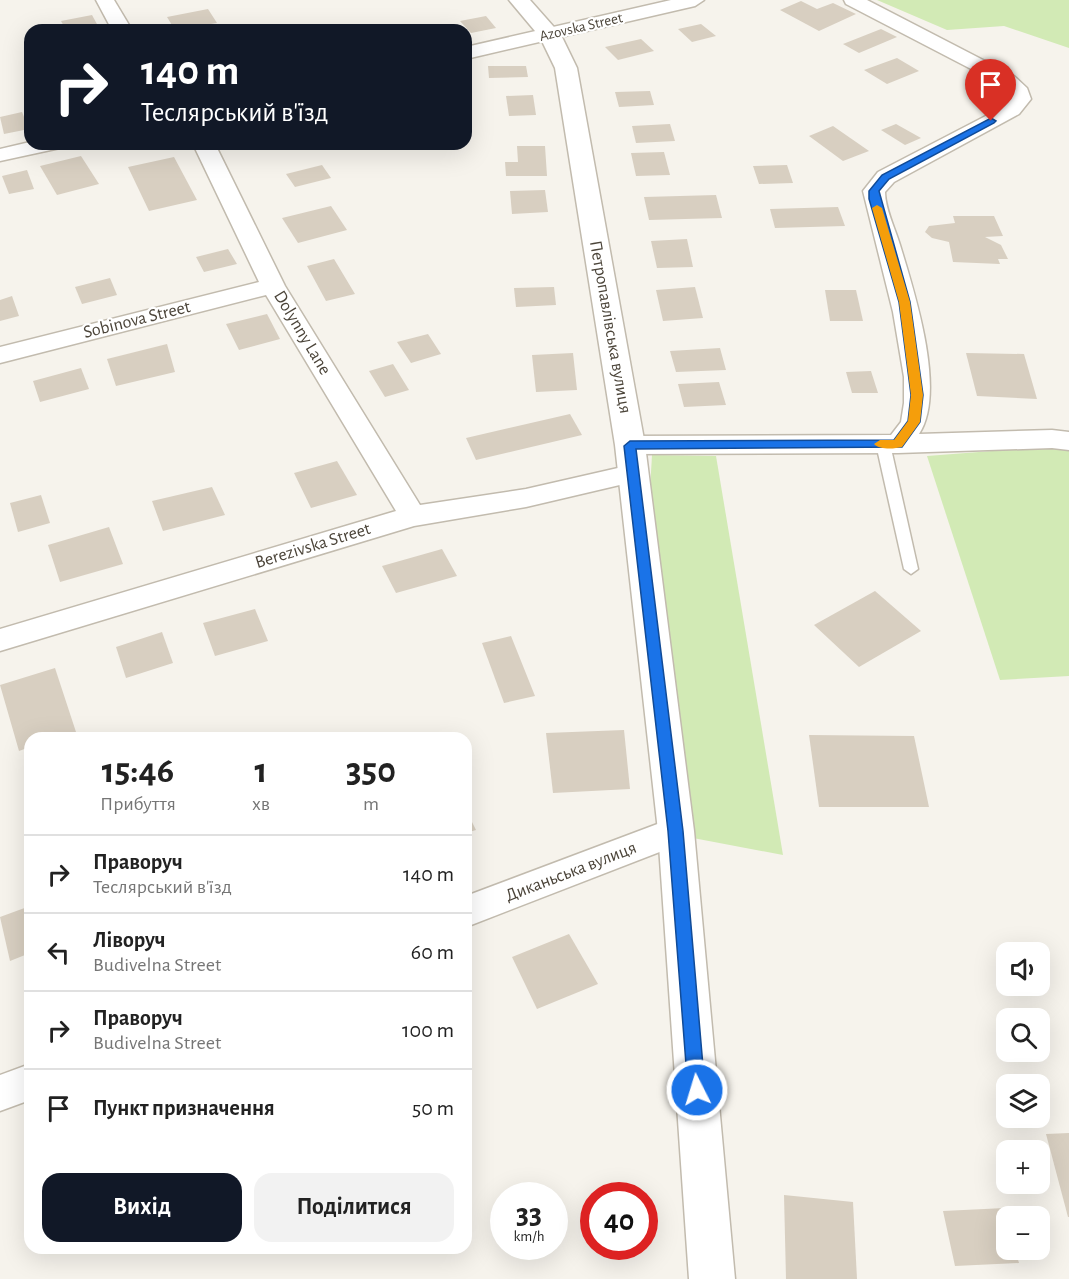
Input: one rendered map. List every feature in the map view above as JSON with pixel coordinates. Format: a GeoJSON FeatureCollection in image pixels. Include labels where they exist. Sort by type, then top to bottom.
{"type":"FeatureCollection","features":[{"type":"Feature","properties":{"kind":"street"},"geometry":{"type":"LineString","coordinates":[[105,0],[119,24]]}},
{"type":"Feature","properties":{"kind":"street","name":"Петропавлівська вулиця"},"geometry":{"type":"LineString","coordinates":[[519,0],[550,35],[566,68],[631,460],[676,831],[712,1279]]}},
{"type":"Feature","properties":{"kind":"street","name":"Azovska Street"},"geometry":{"type":"LineString","coordinates":[[472,53],[695,0]]}},
{"type":"Feature","properties":{"kind":"street"},"geometry":{"type":"LineString","coordinates":[[853,0],[1007,80],[1020,92],[1021,99],[1012,110],[886,177],[874,191],[874,199],[904,302],[917,395],[914,422],[890,444]]}},
{"type":"Feature","properties":{"kind":"street"},"geometry":{"type":"LineString","coordinates":[[0,155],[24,150]]}},
{"type":"Feature","properties":{"kind":"street","name":"Dolynny Lane"},"geometry":{"type":"LineString","coordinates":[[207,150],[273,286],[413,516]]}},
{"type":"Feature","properties":{"kind":"street","name":"Sobinova Street"},"geometry":{"type":"LineString","coordinates":[[0,355],[273,286]]}},
{"type":"Feature","properties":{"kind":"street","name":"Berezivska Street"},"geometry":{"type":"LineString","coordinates":[[0,640],[413,516],[525,498],[631,460],[890,444],[1052,439],[1069,441]]}},
{"type":"Feature","properties":{"kind":"street","name":"Диканьська вулиця"},"geometry":{"type":"LineString","coordinates":[[472,910],[676,831]]}},
{"type":"Feature","properties":{"kind":"street"},"geometry":{"type":"LineString","coordinates":[[0,1093],[24,1084]]}},
{"type":"Feature","properties":{"kind":"lane"},"geometry":{"type":"LineString","coordinates":[[890,444],[911,569]]}},
{"type":"Feature","properties":{"kind":"green space"},"geometry":{"type":"Polygon","coordinates":[[[877,0],[1069,0],[1069,48],[1004,26],[947,30],[877,0]]]}},
{"type":"Feature","properties":{"kind":"green space"},"geometry":{"type":"Polygon","coordinates":[[[1059,446],[1069,451],[1069,676],[1000,680],[927,456],[1059,446]]]}},
{"type":"Feature","properties":{"kind":"green space"},"geometry":{"type":"Polygon","coordinates":[[[652,455],[716,456],[783,855],[693,838],[650,490],[652,455]]]}},
{"type":"Feature","properties":{"kind":"building"},"geometry":{"type":"Polygon","coordinates":[[[801,1],[817,9],[833,3],[856,14],[819,31],[780,10],[801,1]]]}},
{"type":"Feature","properties":{"kind":"building"},"geometry":{"type":"Polygon","coordinates":[[[208,9],[217,23],[171,24],[167,17],[208,9]]]}},
{"type":"Feature","properties":{"kind":"building"},"geometry":{"type":"Polygon","coordinates":[[[92,15],[97,24],[63,24],[61,21],[92,15]]]}},
{"type":"Feature","properties":{"kind":"building"},"geometry":{"type":"Polygon","coordinates":[[[486,16],[496,28],[472,33],[472,24],[463,24],[460,21],[486,16]]]}},
{"type":"Feature","properties":{"kind":"building"},"geometry":{"type":"Polygon","coordinates":[[[701,24],[716,36],[692,42],[678,29],[701,24]]]}},
{"type":"Feature","properties":{"kind":"building"},"geometry":{"type":"Polygon","coordinates":[[[881,29],[897,37],[859,53],[843,44],[881,29]]]}},
{"type":"Feature","properties":{"kind":"building"},"geometry":{"type":"Polygon","coordinates":[[[641,39],[654,51],[618,60],[605,47],[641,39]]]}},
{"type":"Feature","properties":{"kind":"building"},"geometry":{"type":"Polygon","coordinates":[[[897,58],[919,71],[887,84],[864,70],[897,58]]]}},
{"type":"Feature","properties":{"kind":"building"},"geometry":{"type":"Polygon","coordinates":[[[488,66],[526,66],[528,77],[489,78],[488,66]]]}},
{"type":"Feature","properties":{"kind":"building"},"geometry":{"type":"Polygon","coordinates":[[[991,79],[1010,90],[986,100],[967,89],[991,79]]]}},
{"type":"Feature","properties":{"kind":"building"},"geometry":{"type":"Polygon","coordinates":[[[650,91],[654,105],[619,107],[615,92],[650,91]]]}},
{"type":"Feature","properties":{"kind":"building"},"geometry":{"type":"Polygon","coordinates":[[[533,95],[536,115],[509,116],[506,96],[533,95]]]}},
{"type":"Feature","properties":{"kind":"building"},"geometry":{"type":"Polygon","coordinates":[[[22,112],[24,130],[4,134],[0,117],[22,112]]]}},
{"type":"Feature","properties":{"kind":"building"},"geometry":{"type":"Polygon","coordinates":[[[670,124],[675,141],[636,143],[632,126],[670,124]]]}},
{"type":"Feature","properties":{"kind":"building"},"geometry":{"type":"Polygon","coordinates":[[[896,124],[921,138],[905,145],[881,130],[896,124]]]}},
{"type":"Feature","properties":{"kind":"building"},"geometry":{"type":"Polygon","coordinates":[[[833,126],[869,151],[843,161],[809,136],[833,126]]]}},
{"type":"Feature","properties":{"kind":"building"},"geometry":{"type":"Polygon","coordinates":[[[517,146],[545,146],[547,176],[506,176],[505,162],[518,162],[517,146]]]}},
{"type":"Feature","properties":{"kind":"building"},"geometry":{"type":"Polygon","coordinates":[[[664,152],[670,175],[636,176],[631,153],[664,152]]]}},
{"type":"Feature","properties":{"kind":"building"},"geometry":{"type":"Polygon","coordinates":[[[81,156],[99,184],[57,195],[40,166],[81,156]]]}},
{"type":"Feature","properties":{"kind":"building"},"geometry":{"type":"Polygon","coordinates":[[[174,157],[197,200],[149,211],[128,167],[174,157]]]}},
{"type":"Feature","properties":{"kind":"building"},"geometry":{"type":"Polygon","coordinates":[[[322,165],[331,178],[295,187],[286,174],[322,165]]]}},
{"type":"Feature","properties":{"kind":"building"},"geometry":{"type":"Polygon","coordinates":[[[787,165],[793,183],[759,184],[753,166],[787,165]]]}},
{"type":"Feature","properties":{"kind":"building"},"geometry":{"type":"Polygon","coordinates":[[[27,170],[34,189],[9,194],[2,176],[27,170]]]}},
{"type":"Feature","properties":{"kind":"building"},"geometry":{"type":"Polygon","coordinates":[[[545,190],[548,212],[512,214],[510,191],[545,190]]]}},
{"type":"Feature","properties":{"kind":"building"},"geometry":{"type":"Polygon","coordinates":[[[716,195],[722,218],[649,220],[644,197],[716,195]]]}},
{"type":"Feature","properties":{"kind":"building"},"geometry":{"type":"Polygon","coordinates":[[[331,206],[347,230],[298,243],[282,218],[331,206]]]}},
{"type":"Feature","properties":{"kind":"building"},"geometry":{"type":"Polygon","coordinates":[[[838,207],[845,226],[775,228],[770,209],[838,207]]]}},
{"type":"Feature","properties":{"kind":"building"},"geometry":{"type":"Polygon","coordinates":[[[953,216],[994,216],[1003,236],[985,237],[1001,245],[1008,259],[998,259],[1000,264],[953,262],[949,242],[932,238],[925,232],[929,226],[955,223],[953,216]]]}},
{"type":"Feature","properties":{"kind":"building"},"geometry":{"type":"Polygon","coordinates":[[[687,239],[693,267],[657,268],[651,241],[687,239]]]}},
{"type":"Feature","properties":{"kind":"building"},"geometry":{"type":"Polygon","coordinates":[[[228,249],[237,264],[204,272],[196,257],[228,249]]]}},
{"type":"Feature","properties":{"kind":"building"},"geometry":{"type":"Polygon","coordinates":[[[334,259],[355,294],[326,301],[307,266],[334,259]]]}},
{"type":"Feature","properties":{"kind":"building"},"geometry":{"type":"Polygon","coordinates":[[[110,278],[117,295],[82,304],[75,287],[110,278]]]}},
{"type":"Feature","properties":{"kind":"building"},"geometry":{"type":"Polygon","coordinates":[[[554,287],[556,305],[516,307],[514,288],[554,287]]]}},
{"type":"Feature","properties":{"kind":"building"},"geometry":{"type":"Polygon","coordinates":[[[695,287],[703,318],[663,321],[656,290],[695,287]]]}},
{"type":"Feature","properties":{"kind":"building"},"geometry":{"type":"Polygon","coordinates":[[[825,290],[856,290],[863,321],[830,321],[825,290]]]}},
{"type":"Feature","properties":{"kind":"building"},"geometry":{"type":"Polygon","coordinates":[[[12,296],[19,316],[0,321],[0,300],[12,296]]]}},
{"type":"Feature","properties":{"kind":"building"},"geometry":{"type":"Polygon","coordinates":[[[267,314],[280,339],[239,350],[226,324],[267,314]]]}},
{"type":"Feature","properties":{"kind":"building"},"geometry":{"type":"Polygon","coordinates":[[[428,334],[441,354],[411,363],[397,342],[428,334]]]}},
{"type":"Feature","properties":{"kind":"building"},"geometry":{"type":"Polygon","coordinates":[[[167,344],[175,372],[116,386],[107,359],[167,344]]]}},
{"type":"Feature","properties":{"kind":"building"},"geometry":{"type":"Polygon","coordinates":[[[720,348],[726,370],[676,372],[670,351],[720,348]]]}},
{"type":"Feature","properties":{"kind":"building"},"geometry":{"type":"Polygon","coordinates":[[[573,353],[577,390],[536,392],[532,355],[573,353]]]}},
{"type":"Feature","properties":{"kind":"building"},"geometry":{"type":"Polygon","coordinates":[[[966,353],[1024,354],[1037,399],[977,396],[966,353]]]}},
{"type":"Feature","properties":{"kind":"building"},"geometry":{"type":"Polygon","coordinates":[[[393,364],[409,390],[385,397],[369,371],[393,364]]]}},
{"type":"Feature","properties":{"kind":"building"},"geometry":{"type":"Polygon","coordinates":[[[81,368],[89,389],[40,402],[33,381],[81,368]]]}},
{"type":"Feature","properties":{"kind":"building"},"geometry":{"type":"Polygon","coordinates":[[[871,371],[878,393],[852,393],[846,372],[871,371]]]}},
{"type":"Feature","properties":{"kind":"building"},"geometry":{"type":"Polygon","coordinates":[[[719,382],[726,405],[684,407],[678,384],[719,382]]]}},
{"type":"Feature","properties":{"kind":"building"},"geometry":{"type":"Polygon","coordinates":[[[570,414],[582,435],[476,460],[466,438],[570,414]]]}},
{"type":"Feature","properties":{"kind":"building"},"geometry":{"type":"Polygon","coordinates":[[[337,461],[357,495],[311,508],[294,473],[337,461]]]}},
{"type":"Feature","properties":{"kind":"building"},"geometry":{"type":"Polygon","coordinates":[[[212,487],[225,515],[163,531],[152,501],[212,487]]]}},
{"type":"Feature","properties":{"kind":"building"},"geometry":{"type":"Polygon","coordinates":[[[41,495],[50,523],[18,532],[10,503],[41,495]]]}},
{"type":"Feature","properties":{"kind":"building"},"geometry":{"type":"Polygon","coordinates":[[[109,527],[123,564],[60,582],[48,545],[109,527]]]}},
{"type":"Feature","properties":{"kind":"building"},"geometry":{"type":"Polygon","coordinates":[[[442,549],[457,576],[396,593],[382,566],[442,549]]]}},
{"type":"Feature","properties":{"kind":"building"},"geometry":{"type":"Polygon","coordinates":[[[875,591],[921,631],[859,667],[814,625],[875,591]]]}},
{"type":"Feature","properties":{"kind":"building"},"geometry":{"type":"Polygon","coordinates":[[[255,609],[268,641],[215,656],[203,623],[255,609]]]}},
{"type":"Feature","properties":{"kind":"building"},"geometry":{"type":"Polygon","coordinates":[[[162,632],[173,663],[126,678],[116,647],[162,632]]]}},
{"type":"Feature","properties":{"kind":"building"},"geometry":{"type":"Polygon","coordinates":[[[511,636],[535,696],[504,703],[482,643],[511,636]]]}},
{"type":"Feature","properties":{"kind":"building"},"geometry":{"type":"Polygon","coordinates":[[[55,668],[76,732],[24,732],[24,749],[19,751],[0,685],[55,668]]]}},
{"type":"Feature","properties":{"kind":"building"},"geometry":{"type":"Polygon","coordinates":[[[624,730],[630,789],[553,793],[546,733],[624,730]]]}},
{"type":"Feature","properties":{"kind":"building"},"geometry":{"type":"Polygon","coordinates":[[[809,735],[914,736],[929,807],[819,807],[809,735]]]}},
{"type":"Feature","properties":{"kind":"building"},"geometry":{"type":"Polygon","coordinates":[[[24,908],[24,955],[10,961],[0,917],[24,908]]]}},
{"type":"Feature","properties":{"kind":"building"},"geometry":{"type":"Polygon","coordinates":[[[569,934],[598,984],[537,1009],[512,957],[569,934]]]}},
{"type":"Feature","properties":{"kind":"building"},"geometry":{"type":"Polygon","coordinates":[[[1069,1133],[1069,1217],[1050,1149],[1050,1140],[1048,1140],[1046,1134],[1069,1133]]]}},
{"type":"Feature","properties":{"kind":"building"},"geometry":{"type":"Polygon","coordinates":[[[784,1195],[853,1202],[857,1279],[786,1279],[784,1195]]]}},
{"type":"Feature","properties":{"kind":"building"},"geometry":{"type":"Polygon","coordinates":[[[996,1208],[996,1260],[1018,1260],[1019,1263],[955,1266],[943,1211],[996,1208]]]}},
{"type":"Feature","properties":{"kind":"slow traffic"},"geometry":{"type":"LineString","coordinates":[[877,208],[904,302],[917,395],[914,422],[906,433],[897,444],[880,444]]}},
{"type":"Feature","properties":{"kind":"route"},"geometry":{"type":"LineString","coordinates":[[697,1090],[676,831],[631,474],[630,446],[897,444],[914,422],[917,395],[904,302],[874,199],[874,191],[886,177],[991,121]]}}]}
